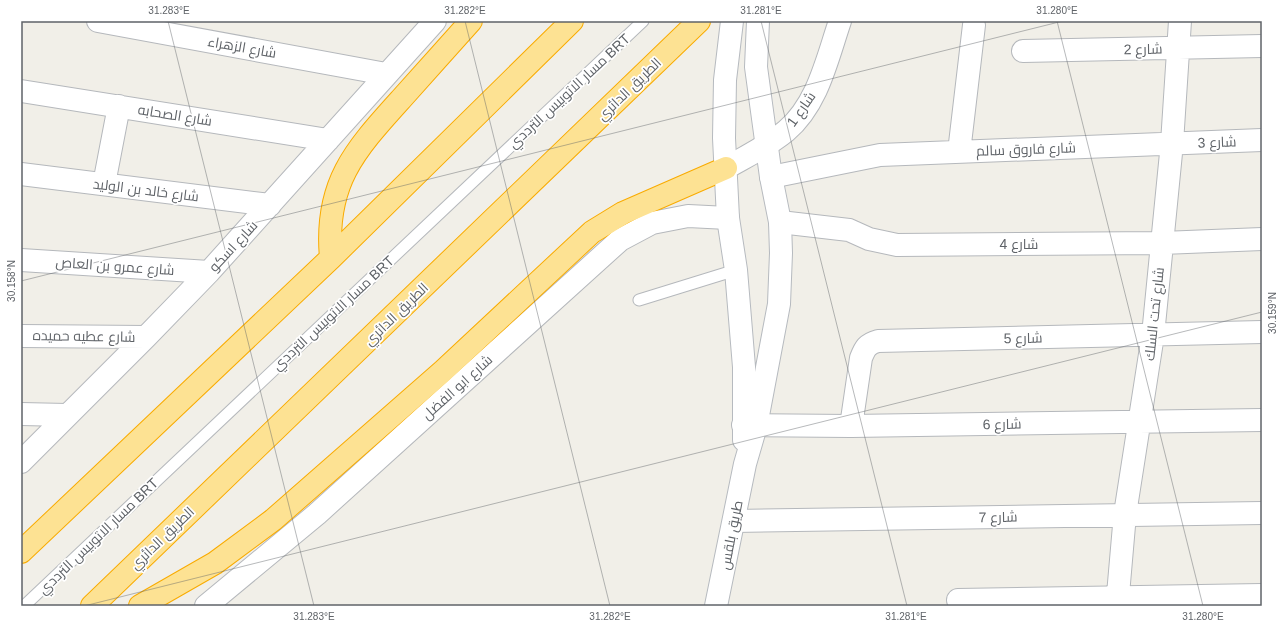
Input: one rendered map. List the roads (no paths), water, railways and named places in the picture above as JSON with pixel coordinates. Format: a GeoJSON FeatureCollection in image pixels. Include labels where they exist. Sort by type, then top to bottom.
{"type":"FeatureCollection","features":[{"type":"Feature","properties":{"kind":"highway"},"geometry":{"type":"LineString","coordinates":[[331,258],[330,226],[335,194],[349,162],[370,134],[472,21]]}},
{"type":"Feature","properties":{"kind":"highway"},"geometry":{"type":"LineString","coordinates":[[21,552],[331,258],[572,21]]}},
{"type":"Feature","properties":{"kind":"highway","name":"الطريق الدائري"},"geometry":{"type":"LineString","coordinates":[[92,606],[699,21]]}},
{"type":"Feature","properties":{"kind":"highway"},"geometry":{"type":"LineString","coordinates":[[140,606],[215,562],[273,520],[443,371],[592,232],[623,214],[726,168]]}},
{"type":"Feature","properties":{"kind":"street","name":"شارع الزهراء"},"geometry":{"type":"LineString","coordinates":[[98,21],[386,74]]}},
{"type":"Feature","properties":{"kind":"street","name":"شارع اسكو"},"geometry":{"type":"LineString","coordinates":[[21,462],[209,272],[435,21]]}},
{"type":"Feature","properties":{"kind":"street"},"geometry":{"type":"LineString","coordinates":[[732,21],[725,80],[724,138],[728,218],[736,270],[749,426]]}},
{"type":"Feature","properties":{"kind":"street"},"geometry":{"type":"LineString","coordinates":[[749,426],[779,304],[781,253],[780,222],[771,177],[756,67],[758,21]]}},
{"type":"Feature","properties":{"kind":"street","name":"شارع 1"},"geometry":{"type":"LineString","coordinates":[[726,168],[767,145],[788,130],[807,107],[820,79],[840,21]]}},
{"type":"Feature","properties":{"kind":"street","name":"شارع تحت السلك"},"geometry":{"type":"LineString","coordinates":[[1117,602],[1125,514],[1153,335],[1172,143],[1180,21]]}},
{"type":"Feature","properties":{"kind":"street"},"geometry":{"type":"LineString","coordinates":[[959,152],[974,25]]}},
{"type":"Feature","properties":{"kind":"street","name":"شارع 2"},"geometry":{"type":"LineString","coordinates":[[1023,51],[1262,46]]}},
{"type":"Feature","properties":{"kind":"street","name":"شارع الصحابه"},"geometry":{"type":"LineString","coordinates":[[21,91],[328,140]]}},
{"type":"Feature","properties":{"kind":"street"},"geometry":{"type":"LineString","coordinates":[[104,184],[120,106]]}},
{"type":"Feature","properties":{"kind":"street","name":"شارع 3"},"geometry":{"type":"LineString","coordinates":[[1172,143],[1262,140]]}},
{"type":"Feature","properties":{"kind":"street","name":"شارع فاروق سالم"},"geometry":{"type":"LineString","coordinates":[[771,177],[880,155],[1172,143]]}},
{"type":"Feature","properties":{"kind":"street","name":"شارع خالد بن الوليد"},"geometry":{"type":"LineString","coordinates":[[21,174],[270,205]]}},
{"type":"Feature","properties":{"kind":"street","name":"شارع ابو الفضل"},"geometry":{"type":"LineString","coordinates":[[206,606],[317,514],[620,240],[652,223],[688,216],[728,218]]}},
{"type":"Feature","properties":{"kind":"street","name":"شارع 4"},"geometry":{"type":"LineString","coordinates":[[780,222],[848,230],[869,239],[897,245],[1162,243],[1262,239]]}},
{"type":"Feature","properties":{"kind":"street","name":"شارع عمرو بن العاص"},"geometry":{"type":"LineString","coordinates":[[21,260],[209,272]]}},
{"type":"Feature","properties":{"kind":"street","name":"شارع 5"},"geometry":{"type":"LineString","coordinates":[[851,426],[861,358],[865,349],[870,343],[878,341],[1262,332]]}},
{"type":"Feature","properties":{"kind":"street","name":"شارع عطيه حميده"},"geometry":{"type":"LineString","coordinates":[[21,336],[146,337]]}},
{"type":"Feature","properties":{"kind":"street"},"geometry":{"type":"LineString","coordinates":[[21,414],[68,416]]}},
{"type":"Feature","properties":{"kind":"street","name":"شارع 6"},"geometry":{"type":"LineString","coordinates":[[749,426],[1262,420]]}},
{"type":"Feature","properties":{"kind":"street","name":"طريق بلقس"},"geometry":{"type":"LineString","coordinates":[[716,606],[745,464],[749,426]]}},
{"type":"Feature","properties":{"kind":"street","name":"شارع 7"},"geometry":{"type":"LineString","coordinates":[[734,521],[1262,513]]}},
{"type":"Feature","properties":{"kind":"street"},"geometry":{"type":"LineString","coordinates":[[958,600],[1117,602],[1262,595]]}},
{"type":"Feature","properties":{"kind":"lane","name":"مسار الاتوبيس الترددي BRT"},"geometry":{"type":"LineString","coordinates":[[24,606],[643,21]]}},
{"type":"Feature","properties":{"kind":"lane"},"geometry":{"type":"LineString","coordinates":[[639,300],[736,270]]}}]}
